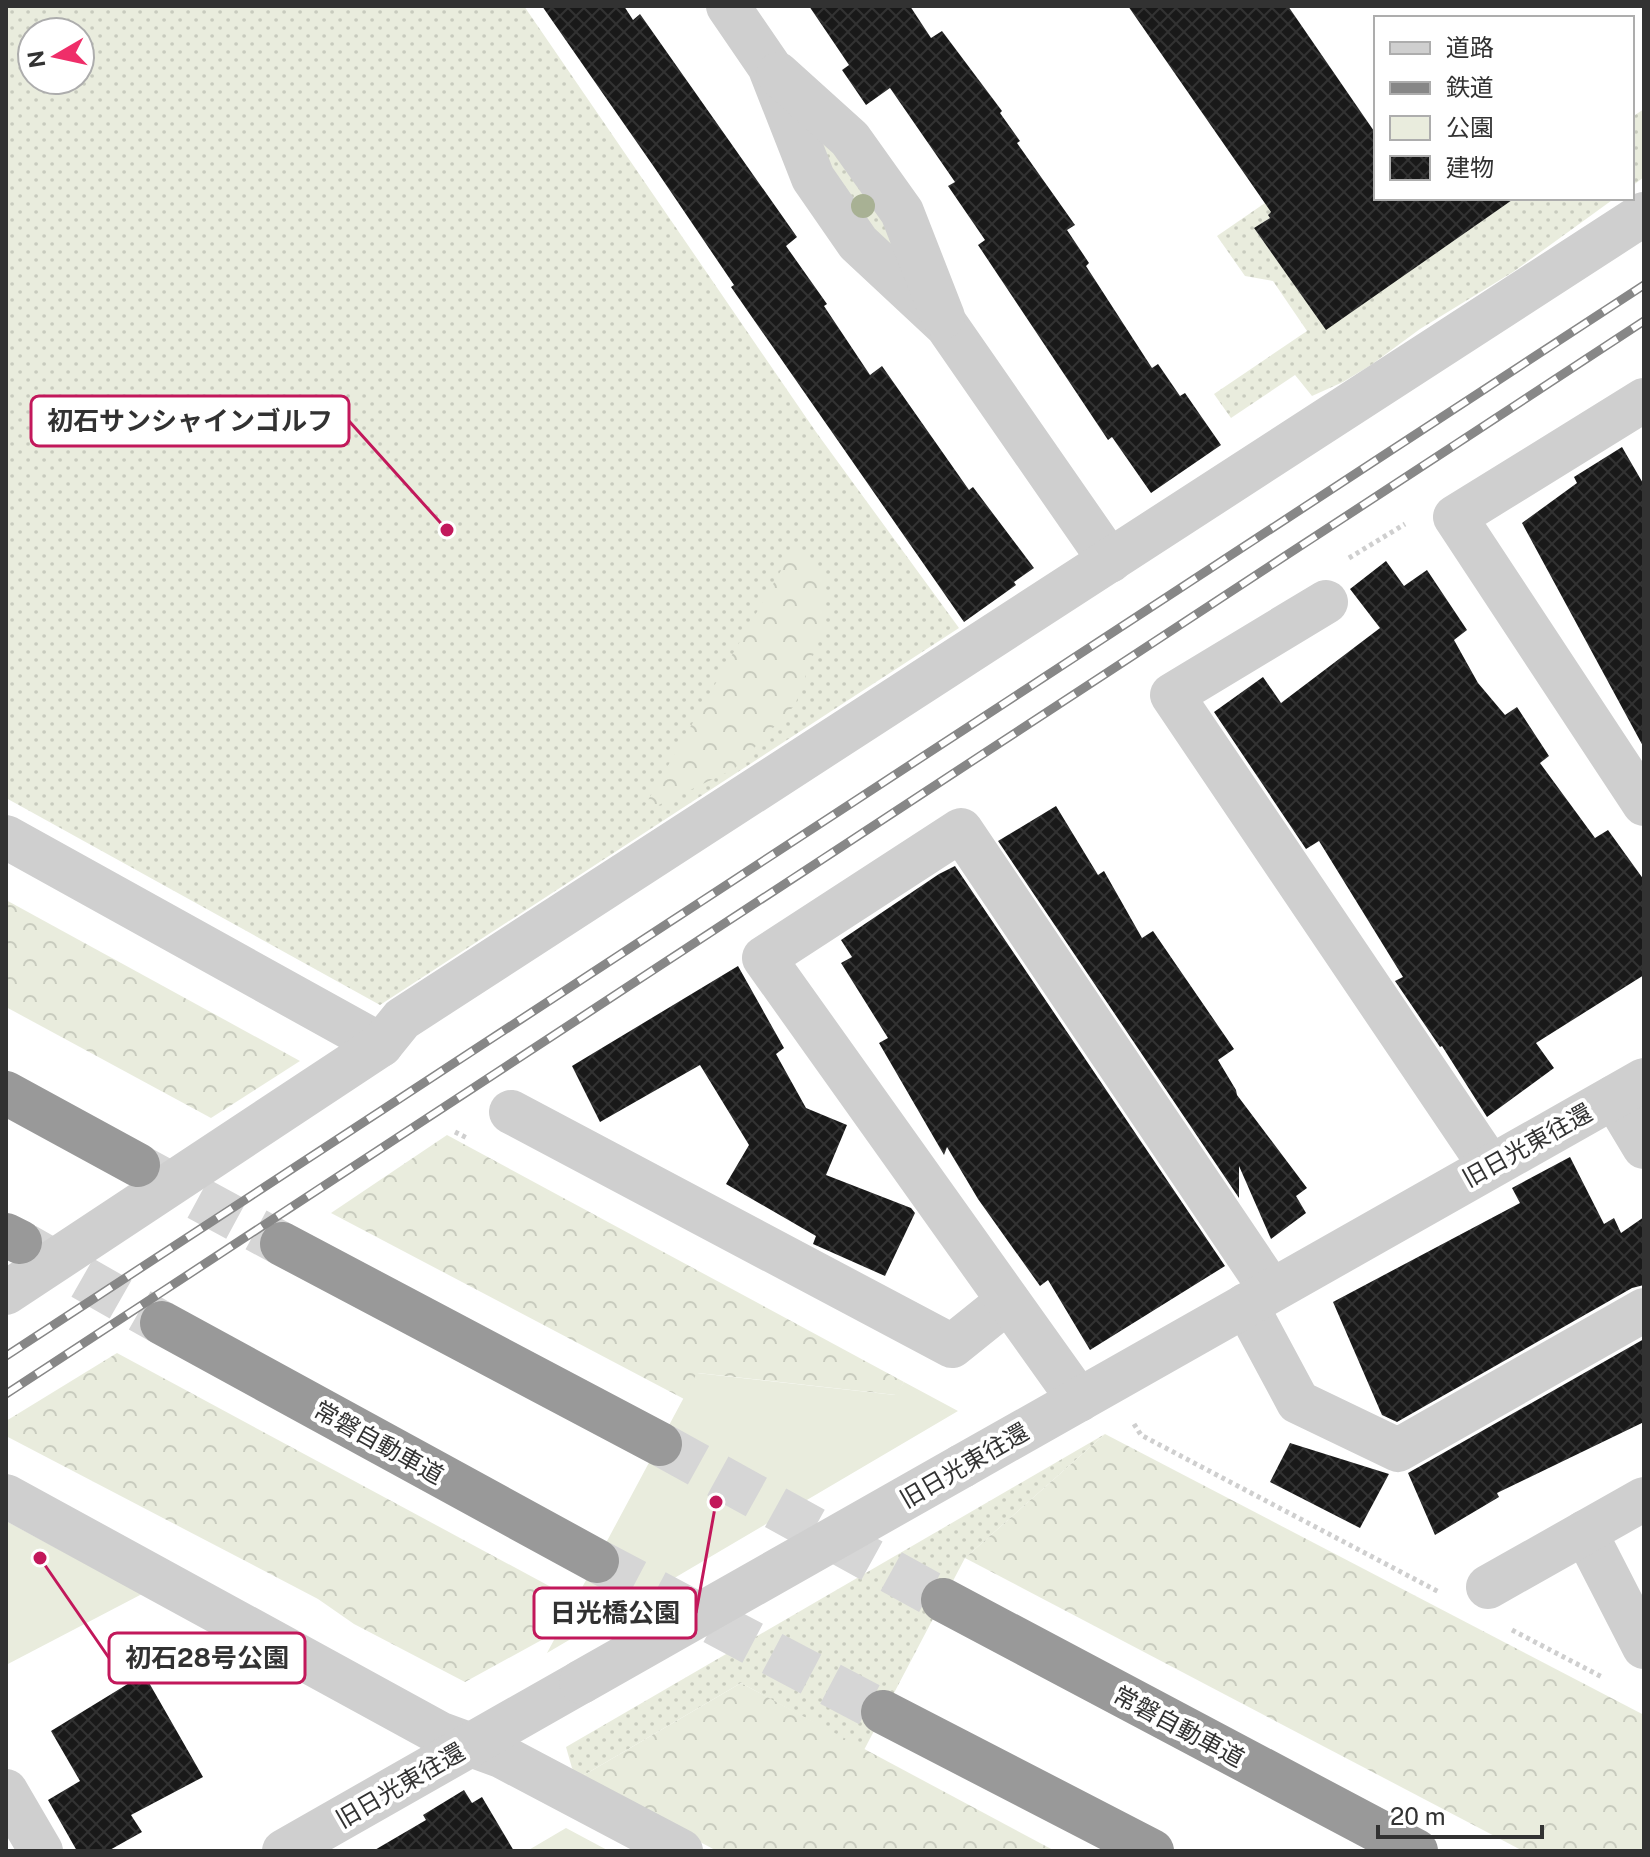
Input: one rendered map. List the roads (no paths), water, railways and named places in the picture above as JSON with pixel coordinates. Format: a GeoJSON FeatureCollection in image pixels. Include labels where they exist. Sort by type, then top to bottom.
{"type":"FeatureCollection","features":[{"type":"Feature","properties":{"kind":"highway"},"geometry":{"type":"LineString","coordinates":[[6,1093],[138,1165]]}},
{"type":"Feature","properties":{"kind":"highway"},"geometry":{"type":"LineString","coordinates":[[282,1244],[660,1444]]}},
{"type":"Feature","properties":{"kind":"highway","name":"常磐自動車道"},"geometry":{"type":"LineString","coordinates":[[162,1323],[597,1561]]}},
{"type":"Feature","properties":{"kind":"highway","name":"常磐自動車道"},"geometry":{"type":"LineString","coordinates":[[943,1600],[1416,1851]]}},
{"type":"Feature","properties":{"kind":"highway"},"geometry":{"type":"LineString","coordinates":[[883,1712],[1152,1851]]}},
{"type":"Feature","properties":{"kind":"street"},"geometry":{"type":"LineString","coordinates":[[728,6],[769,66],[813,178],[858,243],[947,326],[1110,561]]}},
{"type":"Feature","properties":{"kind":"street"},"geometry":{"type":"LineString","coordinates":[[6,1293],[381,1045],[402,1019],[1644,214]]}},
{"type":"Feature","properties":{"kind":"street"},"geometry":{"type":"LineString","coordinates":[[1644,400],[1455,517],[1644,804]]}},
{"type":"Feature","properties":{"kind":"street"},"geometry":{"type":"LineString","coordinates":[[1326,602],[1172,695],[1490,1166]]}},
{"type":"Feature","properties":{"kind":"street"},"geometry":{"type":"LineString","coordinates":[[1079,1400],[764,958],[961,830],[1258,1298],[1298,1402],[1398,1450],[1644,1310]]}},
{"type":"Feature","properties":{"kind":"street"},"geometry":{"type":"LineString","coordinates":[[6,837],[381,1045]]}},
{"type":"Feature","properties":{"kind":"street"},"geometry":{"type":"LineString","coordinates":[[1629,1088],[1644,1147]]}},
{"type":"Feature","properties":{"kind":"street","name":"旧日光東往還"},"geometry":{"type":"LineString","coordinates":[[284,1851],[1629,1088]]}},
{"type":"Feature","properties":{"kind":"street"},"geometry":{"type":"LineString","coordinates":[[511,1112],[952,1346],[1008,1301]]}},
{"type":"Feature","properties":{"kind":"street"},"geometry":{"type":"LineString","coordinates":[[6,1496],[441,1734],[473,1743],[681,1851]]}},
{"type":"Feature","properties":{"kind":"street"},"geometry":{"type":"LineString","coordinates":[[1480,1603],[1585,1532],[1644,1499]]}},
{"type":"Feature","properties":{"kind":"street"},"geometry":{"type":"LineString","coordinates":[[1585,1532],[1644,1647]]}},
{"type":"Feature","properties":{"kind":"street"},"geometry":{"type":"LineString","coordinates":[[6,1791],[41,1851]]}},
{"type":"Feature","properties":{"kind":"tunnel"},"geometry":{"type":"LineString","coordinates":[[140,1167],[282,1244]]}},
{"type":"Feature","properties":{"kind":"tunnel"},"geometry":{"type":"LineString","coordinates":[[25,1245],[162,1323]]}},
{"type":"Feature","properties":{"kind":"tunnel"},"geometry":{"type":"LineString","coordinates":[[660,1444],[943,1600]]}},
{"type":"Feature","properties":{"kind":"tunnel"},"geometry":{"type":"LineString","coordinates":[[597,1561],[883,1712]]}},
{"type":"Feature","properties":{"kind":"railway"},"geometry":{"type":"LineString","coordinates":[[6,1356],[1644,285]]}},
{"type":"Feature","properties":{"kind":"railway"},"geometry":{"type":"LineString","coordinates":[[6,1394],[1644,321]]}},
{"type":"Feature","properties":{"kind":"place","name":"初石サンシャインゴルフ"},"geometry":{"type":"Point","coordinates":[447,530]}},
{"type":"Feature","properties":{"kind":"place","name":"日光橋公園"},"geometry":{"type":"Point","coordinates":[716,1502]}},
{"type":"Feature","properties":{"kind":"place","name":"初石28号公園"},"geometry":{"type":"Point","coordinates":[40,1558]}}]}
